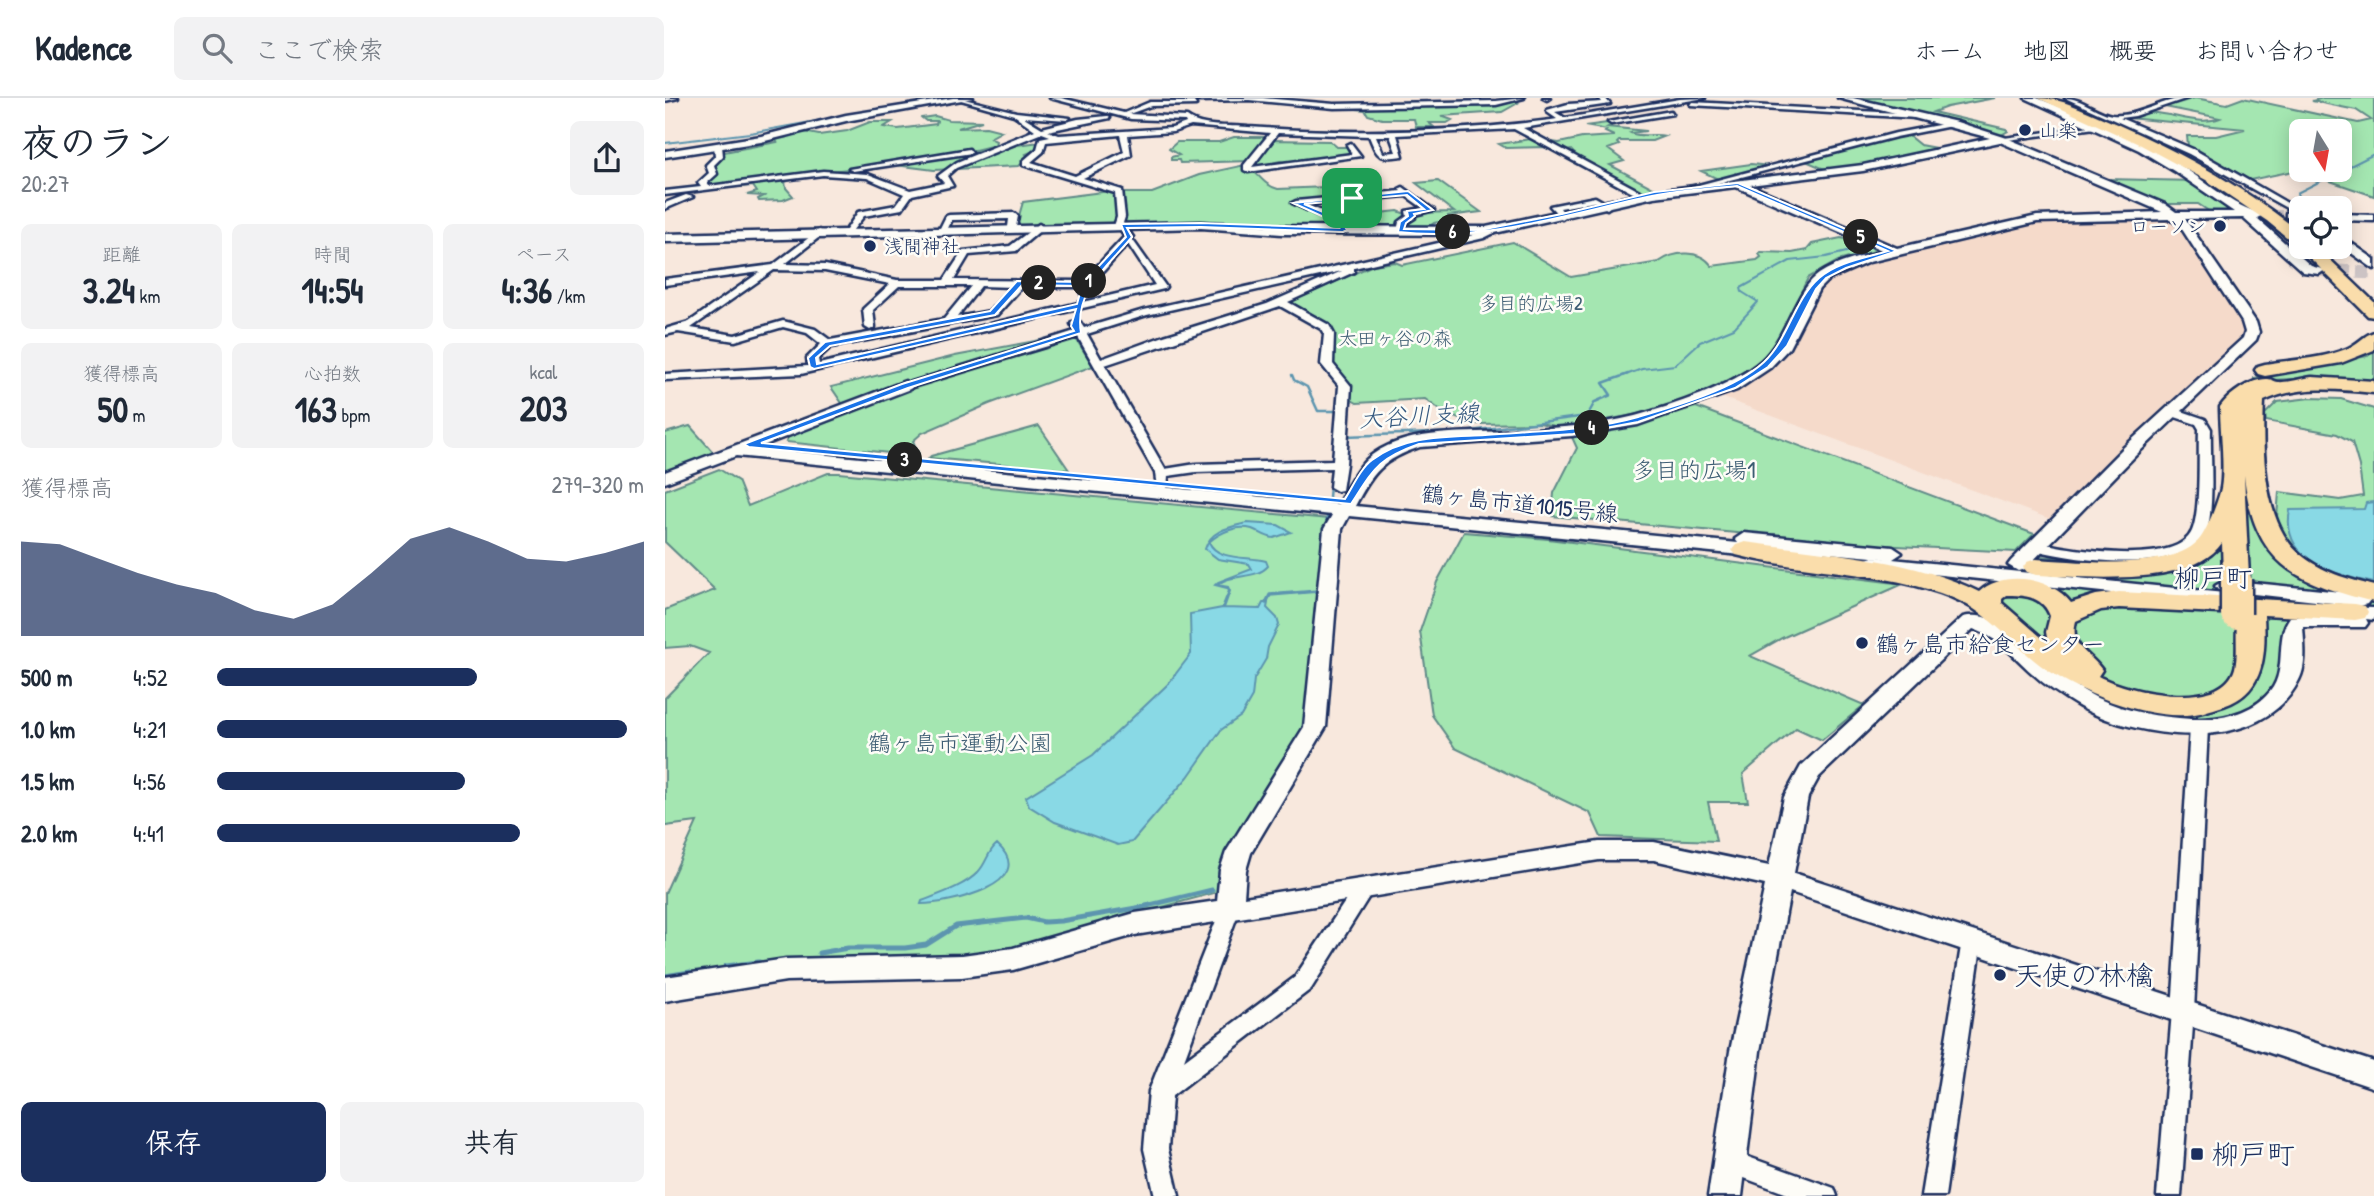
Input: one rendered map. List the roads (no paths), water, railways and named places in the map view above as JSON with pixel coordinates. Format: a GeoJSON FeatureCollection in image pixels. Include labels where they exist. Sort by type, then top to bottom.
{"type":"FeatureCollection","features":[{"type":"Feature","properties":{"kind":"highway"},"geometry":{"type":"LineString","coordinates":[[2044,98],[2130,134],[2185,162],[2252,204],[2289,232]]}},
{"type":"Feature","properties":{"kind":"highway"},"geometry":{"type":"LineString","coordinates":[[2054,98],[2171,150],[2289,213]]}},
{"type":"Feature","properties":{"kind":"highway"},"geometry":{"type":"LineString","coordinates":[[2321,259],[2374,312]]}},
{"type":"Feature","properties":{"kind":"highway"},"geometry":{"type":"LineString","coordinates":[[2332,259],[2374,297]]}},
{"type":"Feature","properties":{"kind":"highway"},"geometry":{"type":"LineString","coordinates":[[2347,259],[2374,274]]}},
{"type":"Feature","properties":{"kind":"highway"},"geometry":{"type":"LineString","coordinates":[[2356,292],[2374,325]]}},
{"type":"Feature","properties":{"kind":"highway"},"geometry":{"type":"LineString","coordinates":[[1745,550],[1918,578],[1951,587],[1989,606],[2045,655],[2073,675],[2115,694],[2157,705],[2187,706],[2217,699],[2239,686],[2249,668],[2243,578],[2250,510],[2229,428],[2230,407],[2225,393],[2233,383],[2251,373],[2348,356],[2371,344],[2374,338]]}},
{"type":"Feature","properties":{"kind":"highway"},"geometry":{"type":"LineString","coordinates":[[2230,407],[2248,393],[2281,382],[2329,380],[2374,385]]}},
{"type":"Feature","properties":{"kind":"highway"},"geometry":{"type":"LineString","coordinates":[[2030,559],[2151,567],[2185,560],[2206,548],[2246,490],[2254,398],[2275,387],[2313,383],[2374,385]]}},
{"type":"Feature","properties":{"kind":"highway"},"geometry":{"type":"LineString","coordinates":[[2254,411],[2280,398],[2298,394],[2344,398],[2374,405]]}},
{"type":"Feature","properties":{"kind":"highway"},"geometry":{"type":"LineString","coordinates":[[2246,490],[2271,540],[2283,555],[2370,609]]}},
{"type":"Feature","properties":{"kind":"highway"},"geometry":{"type":"LineString","coordinates":[[1989,606],[1989,597],[1998,589],[2034,590],[2053,597],[2060,603],[2064,616]]}},
{"type":"Feature","properties":{"kind":"highway"},"geometry":{"type":"LineString","coordinates":[[2244,615],[2235,664],[2227,678],[2204,691],[2172,695],[2132,689],[2100,678],[2078,663],[2063,648],[2058,626],[2064,616],[2077,608],[2119,600],[2370,609]]}},
{"type":"Feature","properties":{"kind":"street"},"geometry":{"type":"LineString","coordinates":[[665,99],[675,98]]}},
{"type":"Feature","properties":{"kind":"street"},"geometry":{"type":"LineString","coordinates":[[665,154],[773,137],[846,117],[969,98]]}},
{"type":"Feature","properties":{"kind":"street"},"geometry":{"type":"LineString","coordinates":[[1053,98],[1127,114],[1188,118],[1274,130],[1371,132],[1516,127],[1678,99],[1702,98]]}},
{"type":"Feature","properties":{"kind":"street"},"geometry":{"type":"LineString","coordinates":[[1142,98],[1159,102],[1256,99],[1334,106],[1496,103],[1521,98]]}},
{"type":"Feature","properties":{"kind":"street"},"geometry":{"type":"LineString","coordinates":[[1547,98],[1568,106]]}},
{"type":"Feature","properties":{"kind":"street"},"geometry":{"type":"LineString","coordinates":[[1842,98],[1954,124],[2001,139],[2136,194],[2176,215],[2249,322],[2252,332],[2239,350],[2130,451],[2030,559]]}},
{"type":"Feature","properties":{"kind":"street"},"geometry":{"type":"LineString","coordinates":[[2029,98],[2087,121],[2167,161],[2252,215],[2307,269],[2319,270]]}},
{"type":"Feature","properties":{"kind":"street"},"geometry":{"type":"LineString","coordinates":[[2110,117],[2133,115],[2185,98]]}},
{"type":"Feature","properties":{"kind":"street"},"geometry":{"type":"LineString","coordinates":[[963,99],[1016,114],[1082,118],[1127,114],[1159,102]]}},
{"type":"Feature","properties":{"kind":"street"},"geometry":{"type":"LineString","coordinates":[[1080,105],[1103,99]]}},
{"type":"Feature","properties":{"kind":"street"},"geometry":{"type":"LineString","coordinates":[[2072,99],[2192,152],[2289,213]]}},
{"type":"Feature","properties":{"kind":"street"},"geometry":{"type":"LineString","coordinates":[[2072,99],[2095,100]]}},
{"type":"Feature","properties":{"kind":"street"},"geometry":{"type":"LineString","coordinates":[[665,193],[900,163],[1058,137],[1173,130],[1188,118],[1198,100]]}},
{"type":"Feature","properties":{"kind":"street"},"geometry":{"type":"LineString","coordinates":[[1659,102],[1671,113],[1583,125],[1549,111],[1605,101],[1641,100],[1917,116]]}},
{"type":"Feature","properties":{"kind":"street"},"geometry":{"type":"LineString","coordinates":[[2153,101],[2163,105]]}},
{"type":"Feature","properties":{"kind":"street"},"geometry":{"type":"LineString","coordinates":[[1016,114],[1058,137]]}},
{"type":"Feature","properties":{"kind":"street"},"geometry":{"type":"LineString","coordinates":[[823,173],[868,176],[909,193],[950,184],[942,176],[952,165],[1082,118]]}},
{"type":"Feature","properties":{"kind":"street"},"geometry":{"type":"LineString","coordinates":[[665,238],[1201,225],[1491,231],[1642,196],[1863,169],[2087,121]]}},
{"type":"Feature","properties":{"kind":"street"},"geometry":{"type":"LineString","coordinates":[[1691,188],[1896,135],[1954,124]]}},
{"type":"Feature","properties":{"kind":"street"},"geometry":{"type":"LineString","coordinates":[[1516,127],[1642,196]]}},
{"type":"Feature","properties":{"kind":"street"},"geometry":{"type":"LineString","coordinates":[[1274,130],[1273,136],[1248,165],[1248,170],[1357,156],[1350,145]]}},
{"type":"Feature","properties":{"kind":"street"},"geometry":{"type":"LineString","coordinates":[[1371,132],[1380,155],[1400,154],[1392,132]]}},
{"type":"Feature","properties":{"kind":"street"},"geometry":{"type":"LineString","coordinates":[[1077,178],[1128,153],[1124,135]]}},
{"type":"Feature","properties":{"kind":"street"},"geometry":{"type":"LineString","coordinates":[[1043,140],[1039,150],[1027,163],[1119,192],[1121,226],[1129,237],[1086,284],[1075,326],[1161,479],[1196,468],[1340,464]]}},
{"type":"Feature","properties":{"kind":"street"},"geometry":{"type":"LineString","coordinates":[[711,188],[702,183],[713,174],[710,164],[719,156],[718,146]]}},
{"type":"Feature","properties":{"kind":"street"},"geometry":{"type":"LineString","coordinates":[[1738,184],[1894,251]]}},
{"type":"Feature","properties":{"kind":"street"},"geometry":{"type":"LineString","coordinates":[[665,206],[711,188]]}},
{"type":"Feature","properties":{"kind":"street"},"geometry":{"type":"LineString","coordinates":[[1343,230],[1338,221],[1296,203],[1406,191],[1430,210],[1409,213],[1412,216],[1403,222],[1401,231]]}},
{"type":"Feature","properties":{"kind":"street"},"geometry":{"type":"LineString","coordinates":[[848,233],[861,214],[896,208],[902,205],[909,193]]}},
{"type":"Feature","properties":{"kind":"street"},"geometry":{"type":"LineString","coordinates":[[1342,500],[1373,463],[1391,451],[1418,442],[1573,431],[1638,420],[1732,387],[1765,365],[1784,345],[1813,288],[1823,277],[1843,266],[1894,251],[2037,219],[2079,216],[2252,215]]}},
{"type":"Feature","properties":{"kind":"street"},"geometry":{"type":"LineString","coordinates":[[2352,217],[2374,218]]}},
{"type":"Feature","properties":{"kind":"street"},"geometry":{"type":"LineString","coordinates":[[947,284],[967,253],[1013,249],[1032,236],[1039,227]]}},
{"type":"Feature","properties":{"kind":"street"},"geometry":{"type":"LineString","coordinates":[[740,448],[905,386],[1078,332],[1197,300],[1481,236],[1491,231]]}},
{"type":"Feature","properties":{"kind":"street"},"geometry":{"type":"LineString","coordinates":[[665,332],[693,324],[819,233]]}},
{"type":"Feature","properties":{"kind":"street"},"geometry":{"type":"LineString","coordinates":[[665,377],[800,371],[1161,287],[1131,242],[1126,241]]}},
{"type":"Feature","properties":{"kind":"street"},"geometry":{"type":"LineString","coordinates":[[2352,251],[2374,274]]}},
{"type":"Feature","properties":{"kind":"street"},"geometry":{"type":"LineString","coordinates":[[1097,364],[1281,302],[1354,269],[1358,266],[1356,263]]}},
{"type":"Feature","properties":{"kind":"street"},"geometry":{"type":"LineString","coordinates":[[665,282],[775,267],[825,268],[897,283],[1086,284]]}},
{"type":"Feature","properties":{"kind":"street"},"geometry":{"type":"LineString","coordinates":[[871,332],[868,309],[897,283]]}},
{"type":"Feature","properties":{"kind":"street"},"geometry":{"type":"LineString","coordinates":[[814,367],[811,358],[828,344],[902,323],[907,329],[993,313],[1020,283]]}},
{"type":"Feature","properties":{"kind":"street"},"geometry":{"type":"LineString","coordinates":[[948,321],[979,284]]}},
{"type":"Feature","properties":{"kind":"street"},"geometry":{"type":"LineString","coordinates":[[1167,1196],[1156,1149],[1161,1091],[1230,908],[1233,870],[1239,852],[1315,726],[1333,529],[1342,500],[1340,464],[1345,386],[1327,363],[1329,334],[1325,327],[1281,302]]}},
{"type":"Feature","properties":{"kind":"street"},"geometry":{"type":"LineString","coordinates":[[680,329],[735,338],[783,324],[811,331],[828,344]]}},
{"type":"Feature","properties":{"kind":"street"},"geometry":{"type":"LineString","coordinates":[[932,324],[944,337]]}},
{"type":"Feature","properties":{"kind":"street"},"geometry":{"type":"LineString","coordinates":[[2030,559],[2067,555],[2140,555],[2188,545],[2199,535],[2205,429],[2201,422],[2173,412]]}},
{"type":"Feature","properties":{"kind":"street","name":"鶴ヶ島市道1015号線"},"geometry":{"type":"LineString","coordinates":[[740,448],[2030,559],[2370,609]]}},
{"type":"Feature","properties":{"kind":"street","name":"鶴ヶ島市道1015号線"},"geometry":{"type":"LineString","coordinates":[[665,478],[740,448],[1161,479],[1745,550],[2370,609]]}},
{"type":"Feature","properties":{"kind":"street"},"geometry":{"type":"LineString","coordinates":[[1724,1196],[1745,1051],[1796,797],[1809,772],[1970,621],[2001,633],[2067,690],[2093,705],[2159,724],[2199,727],[2235,723],[2262,711],[2279,696],[2289,680],[2293,660],[2293,627],[2297,621],[2370,609]]}},
{"type":"Feature","properties":{"kind":"street"},"geometry":{"type":"LineString","coordinates":[[2169,1196],[2183,1011],[2199,727]]}},
{"type":"Feature","properties":{"kind":"street"},"geometry":{"type":"LineString","coordinates":[[665,989],[786,970],[962,966],[1013,959],[1135,924],[1230,908],[1599,851],[1654,852],[1713,862],[1779,878],[2374,1075]]}},
{"type":"Feature","properties":{"kind":"street"},"geometry":{"type":"LineString","coordinates":[[1161,1091],[1303,983],[1365,887]]}},
{"type":"Feature","properties":{"kind":"street"},"geometry":{"type":"LineString","coordinates":[[1933,1196],[1972,940]]}},
{"type":"Feature","properties":{"kind":"street"},"geometry":{"type":"LineString","coordinates":[[1729,1161],[1825,1196]]}},
{"type":"Feature","properties":{"kind":"water"},"geometry":{"type":"Polygon","coordinates":[[[2374,502],[2374,583],[2328,570],[2314,563],[2293,542],[2289,527],[2290,510],[2364,509],[2366,503],[2374,502]]]}},
{"type":"Feature","properties":{"kind":"water"},"geometry":{"type":"Polygon","coordinates":[[[1247,523],[1278,525],[1291,532],[1274,538],[1252,529],[1241,528],[1223,532],[1209,542],[1213,548],[1226,555],[1266,561],[1268,566],[1257,573],[1229,579],[1217,585],[1228,587],[1230,591],[1224,608],[1260,609],[1263,603],[1268,603],[1267,608],[1277,618],[1279,625],[1268,647],[1266,659],[1254,679],[1252,697],[1241,716],[1221,730],[1188,777],[1132,842],[1118,845],[1055,822],[1029,806],[1026,797],[1093,755],[1167,685],[1191,654],[1190,614],[1222,608],[1229,591],[1215,585],[1218,582],[1252,569],[1249,564],[1218,559],[1205,549],[1211,537],[1216,533],[1247,523]]]}},
{"type":"Feature","properties":{"kind":"water"},"geometry":{"type":"Polygon","coordinates":[[[997,844],[1007,858],[1007,870],[999,881],[969,896],[921,904],[922,901],[973,877],[997,844]]]}},
{"type":"Feature","properties":{"kind":"waterway"},"geometry":{"type":"LineString","coordinates":[[665,143],[750,133],[833,118]]}},
{"type":"Feature","properties":{"kind":"waterway"},"geometry":{"type":"LineString","coordinates":[[2298,196],[2297,193],[2374,154]]}},
{"type":"Feature","properties":{"kind":"waterway","name":"大谷川支線"},"geometry":{"type":"LineString","coordinates":[[1623,376],[1642,369],[1675,365],[1700,342],[1734,328],[1758,302],[1742,292],[1741,288],[1790,261],[1826,257],[1867,247]]}},
{"type":"Feature","properties":{"kind":"waterway","name":"大谷川支線"},"geometry":{"type":"LineString","coordinates":[[1345,436],[1463,432],[1587,416],[1595,402],[1611,395],[1603,383],[1628,374]]}},
{"type":"Feature","properties":{"kind":"waterway"},"geometry":{"type":"LineString","coordinates":[[1292,375],[1294,380],[1307,387],[1318,411],[1336,411],[1335,436]]}},
{"type":"Feature","properties":{"kind":"waterway","name":"大谷川支線"},"geometry":{"type":"LineString","coordinates":[[1326,528],[1334,445]]}},
{"type":"Feature","properties":{"kind":"waterway"},"geometry":{"type":"LineString","coordinates":[[1266,603],[1270,595],[1318,591]]}},
{"type":"Feature","properties":{"kind":"waterway"},"geometry":{"type":"LineString","coordinates":[[819,953],[848,948],[905,948],[926,945],[956,926],[1026,918],[1044,922],[1061,921],[1142,907],[1212,890]]}},
{"type":"Feature","properties":{"kind":"waterway"},"geometry":{"type":"LineString","coordinates":[[726,966],[759,962]]}},
{"type":"Feature","properties":{"kind":"waterway","name":"大谷川支線"},"geometry":{"type":"LineString","coordinates":[[665,976],[690,972]]}},
{"type":"Feature","properties":{"kind":"tunnel"},"geometry":{"type":"LineString","coordinates":[[2257,215],[2289,215]]}},
{"type":"Feature","properties":{"kind":"tunnel"},"geometry":{"type":"LineString","coordinates":[[2319,270],[2372,273]]}},
{"type":"Feature","properties":{"kind":"place","name":"山楽"},"geometry":{"type":"Point","coordinates":[2025,130]}},
{"type":"Feature","properties":{"kind":"place","name":"ローソン"},"geometry":{"type":"Point","coordinates":[2220,226]}},
{"type":"Feature","properties":{"kind":"place","name":"浅間神社"},"geometry":{"type":"Point","coordinates":[870,246]}},
{"type":"Feature","properties":{"kind":"place","name":"鶴ヶ島市給食センター"},"geometry":{"type":"Point","coordinates":[1862,643]}},
{"type":"Feature","properties":{"kind":"place","name":"天使の林檎"},"geometry":{"type":"Point","coordinates":[2000,975]}},
{"type":"Feature","properties":{"kind":"place","name":"柳戸町"},"geometry":{"type":"Point","coordinates":[2197,1154]}},
{"type":"Feature","properties":{"kind":"district","name":"柳戸町"},"geometry":{"type":"Point","coordinates":[2213,577]}},
{"type":"Feature","properties":{"kind":"park label","name":"多目的広場2"},"geometry":{"type":"Point","coordinates":[1531,303]}},
{"type":"Feature","properties":{"kind":"park label","name":"太田ヶ谷の森"},"geometry":{"type":"Point","coordinates":[1395,338]}},
{"type":"Feature","properties":{"kind":"park label","name":"多目的広場1"},"geometry":{"type":"Point","coordinates":[1694,469]}},
{"type":"Feature","properties":{"kind":"park label","name":"鶴ヶ島市運動公園"},"geometry":{"type":"Point","coordinates":[960,742]}}]}
